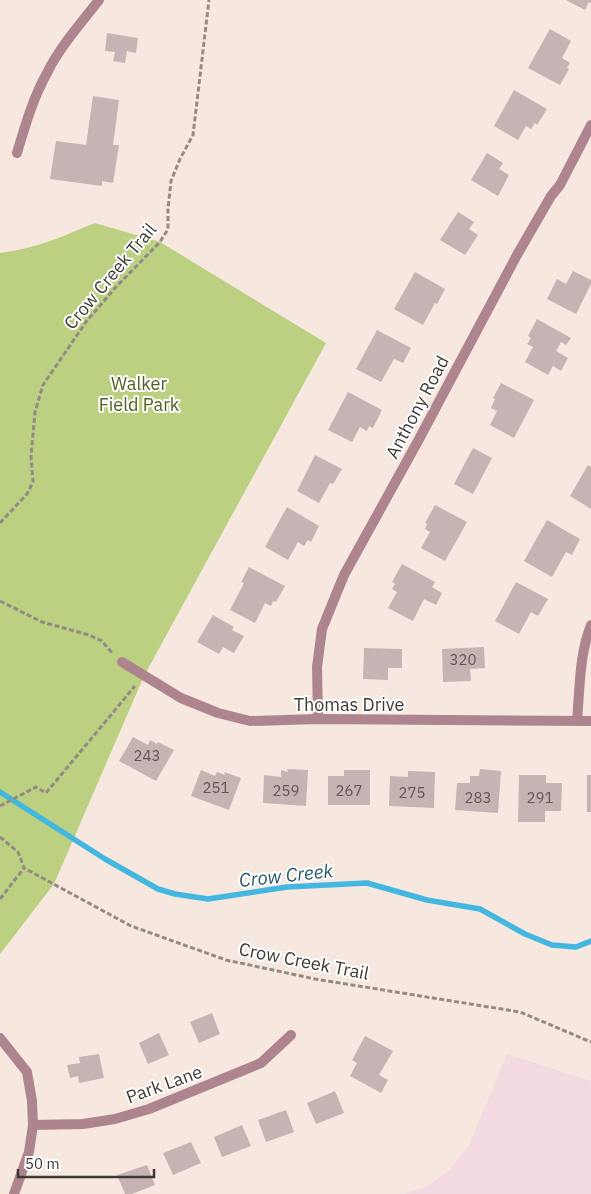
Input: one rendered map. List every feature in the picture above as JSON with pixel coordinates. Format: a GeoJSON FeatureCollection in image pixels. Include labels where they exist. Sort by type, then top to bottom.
{"type":"FeatureCollection","features":[{"type":"Feature","properties":{"kind":"street"},"geometry":{"type":"LineString","coordinates":[[17,153],[29,113],[47,72],[99,0]]}},
{"type":"Feature","properties":{"kind":"street","name":"Anthony Road"},"geometry":{"type":"LineString","coordinates":[[318,719],[316,667],[322,629],[344,574],[418,441],[517,255],[551,196],[560,185],[591,125]]}},
{"type":"Feature","properties":{"kind":"street"},"geometry":{"type":"LineString","coordinates":[[577,720],[581,666],[591,625]]}},
{"type":"Feature","properties":{"kind":"street","name":"Thomas Drive"},"geometry":{"type":"LineString","coordinates":[[122,662],[181,698],[218,713],[250,721],[318,719],[591,720]]}},
{"type":"Feature","properties":{"kind":"street","name":"Park Lane"},"geometry":{"type":"LineString","coordinates":[[33,1125],[83,1124],[115,1119],[149,1109],[261,1063],[291,1035]]}},
{"type":"Feature","properties":{"kind":"street"},"geometry":{"type":"LineString","coordinates":[[0,1038],[27,1072],[32,1101],[33,1125],[30,1152],[14,1194]]}},
{"type":"Feature","properties":{"kind":"path","name":"Crow Creek Trail"},"geometry":{"type":"LineString","coordinates":[[0,523],[27,494],[33,482],[31,456],[35,412],[43,385],[86,322],[115,288],[160,242],[168,229],[168,209],[172,181],[180,159],[193,135],[209,0]]}},
{"type":"Feature","properties":{"kind":"path"},"geometry":{"type":"LineString","coordinates":[[0,601],[42,622],[89,635],[102,641],[122,662]]}},
{"type":"Feature","properties":{"kind":"path"},"geometry":{"type":"LineString","coordinates":[[0,806],[36,786],[46,793],[144,676]]}},
{"type":"Feature","properties":{"kind":"path"},"geometry":{"type":"LineString","coordinates":[[0,837],[18,852],[24,868],[0,899]]}},
{"type":"Feature","properties":{"kind":"path","name":"Crow Creek Trail"},"geometry":{"type":"LineString","coordinates":[[24,868],[130,926],[226,960],[315,980],[520,1012],[591,1042]]}},
{"type":"Feature","properties":{"kind":"shaded area"},"geometry":{"type":"Polygon","coordinates":[[[507,1054],[591,1081],[591,1194],[404,1194],[427,1186],[449,1171],[469,1145],[507,1054]]]}},
{"type":"Feature","properties":{"kind":"green space","name":"Walker Field Park"},"geometry":{"type":"Polygon","coordinates":[[[95,223],[160,242],[326,343],[144,676],[54,884],[0,954],[0,253],[37,245],[95,223]]]}},
{"type":"Feature","properties":{"kind":"building"},"geometry":{"type":"Polygon","coordinates":[[[566,0],[591,0],[591,3],[589,2],[585,10],[566,0]]]}},
{"type":"Feature","properties":{"kind":"building"},"geometry":{"type":"Polygon","coordinates":[[[550,29],[571,41],[562,58],[570,63],[567,68],[569,69],[560,85],[528,68],[550,29]]]}},
{"type":"Feature","properties":{"kind":"building"},"geometry":{"type":"Polygon","coordinates":[[[107,33],[138,38],[136,53],[127,51],[125,63],[113,61],[115,52],[105,51],[107,33]]]}},
{"type":"Feature","properties":{"kind":"building"},"geometry":{"type":"Polygon","coordinates":[[[514,90],[547,109],[537,125],[535,123],[531,129],[526,126],[518,140],[494,126],[514,90]]]}},
{"type":"Feature","properties":{"kind":"building"},"geometry":{"type":"Polygon","coordinates":[[[93,96],[119,100],[113,145],[119,145],[113,183],[102,181],[102,186],[50,179],[56,141],[86,145],[93,96]]]}},
{"type":"Feature","properties":{"kind":"building"},"geometry":{"type":"Polygon","coordinates":[[[487,153],[503,163],[499,169],[509,175],[498,196],[471,180],[487,153]]]}},
{"type":"Feature","properties":{"kind":"building"},"geometry":{"type":"Polygon","coordinates":[[[458,212],[474,222],[469,229],[478,235],[465,255],[440,240],[458,212]]]}},
{"type":"Feature","properties":{"kind":"building"},"geometry":{"type":"Polygon","coordinates":[[[573,271],[591,280],[591,284],[576,314],[547,299],[557,279],[566,284],[573,271]]]}},
{"type":"Feature","properties":{"kind":"building"},"geometry":{"type":"Polygon","coordinates":[[[415,272],[445,289],[423,325],[394,309],[415,272]]]}},
{"type":"Feature","properties":{"kind":"building"},"geometry":{"type":"Polygon","coordinates":[[[537,319],[571,338],[566,345],[561,342],[556,351],[568,358],[561,371],[553,366],[548,375],[525,362],[533,347],[527,344],[531,338],[528,336],[537,319]]]}},
{"type":"Feature","properties":{"kind":"building"},"geometry":{"type":"Polygon","coordinates":[[[377,330],[411,348],[403,363],[394,359],[381,382],[356,369],[377,330]]]}},
{"type":"Feature","properties":{"kind":"building"},"geometry":{"type":"Polygon","coordinates":[[[501,383],[534,400],[514,438],[490,425],[497,411],[491,408],[495,399],[493,398],[501,383]]]}},
{"type":"Feature","properties":{"kind":"building"},"geometry":{"type":"Polygon","coordinates":[[[348,392],[382,410],[373,428],[369,426],[367,431],[360,427],[352,442],[328,430],[348,392]]]}},
{"type":"Feature","properties":{"kind":"building"},"geometry":{"type":"Polygon","coordinates":[[[473,448],[492,458],[473,494],[454,484],[473,448]]]}},
{"type":"Feature","properties":{"kind":"building"},"geometry":{"type":"Polygon","coordinates":[[[315,455],[342,469],[333,484],[330,483],[319,503],[297,491],[315,455]]]}},
{"type":"Feature","properties":{"kind":"building"},"geometry":{"type":"Polygon","coordinates":[[[588,465],[591,467],[591,509],[570,496],[588,465]]]}},
{"type":"Feature","properties":{"kind":"building"},"geometry":{"type":"Polygon","coordinates":[[[435,505],[467,522],[445,561],[421,548],[430,532],[425,529],[427,524],[425,523],[435,505]]]}},
{"type":"Feature","properties":{"kind":"building"},"geometry":{"type":"Polygon","coordinates":[[[287,507],[319,526],[311,542],[308,540],[304,546],[298,542],[288,560],[265,547],[287,507]]]}},
{"type":"Feature","properties":{"kind":"building"},"geometry":{"type":"Polygon","coordinates":[[[547,520],[580,539],[572,555],[566,552],[552,577],[524,561],[547,520]]]}},
{"type":"Feature","properties":{"kind":"building"},"geometry":{"type":"Polygon","coordinates":[[[402,564],[435,582],[432,587],[442,593],[436,605],[424,599],[413,621],[388,608],[397,592],[392,589],[395,584],[392,582],[402,564]]]}},
{"type":"Feature","properties":{"kind":"building"},"geometry":{"type":"Polygon","coordinates":[[[249,567],[285,586],[276,602],[273,601],[271,606],[265,603],[255,623],[230,610],[244,583],[241,582],[249,567]]]}},
{"type":"Feature","properties":{"kind":"building"},"geometry":{"type":"Polygon","coordinates":[[[516,582],[548,599],[538,616],[531,612],[519,634],[495,621],[516,582]]]}},
{"type":"Feature","properties":{"kind":"building"},"geometry":{"type":"Polygon","coordinates":[[[213,615],[234,627],[232,630],[244,636],[234,653],[223,647],[219,654],[197,642],[213,615]]]}},
{"type":"Feature","properties":{"kind":"building"},"geometry":{"type":"Polygon","coordinates":[[[484,647],[485,668],[470,669],[471,681],[443,682],[442,649],[484,647]]]}},
{"type":"Feature","properties":{"kind":"building"},"geometry":{"type":"Polygon","coordinates":[[[364,648],[402,649],[402,668],[388,668],[388,680],[363,679],[364,648]]]}},
{"type":"Feature","properties":{"kind":"building"},"geometry":{"type":"Polygon","coordinates":[[[133,737],[148,745],[150,740],[174,750],[156,781],[119,761],[133,737]]]}},
{"type":"Feature","properties":{"kind":"building"},"geometry":{"type":"Polygon","coordinates":[[[287,769],[308,770],[306,806],[263,803],[264,775],[281,777],[281,770],[288,772],[287,769]]]}},
{"type":"Feature","properties":{"kind":"building"},"geometry":{"type":"Polygon","coordinates":[[[480,769],[501,771],[498,813],[455,810],[457,783],[470,783],[470,776],[479,776],[480,769]]]}},
{"type":"Feature","properties":{"kind":"building"},"geometry":{"type":"Polygon","coordinates":[[[201,770],[215,776],[217,772],[225,775],[224,772],[241,778],[229,810],[191,796],[201,770]]]}},
{"type":"Feature","properties":{"kind":"building"},"geometry":{"type":"Polygon","coordinates":[[[344,770],[370,770],[370,805],[328,805],[328,776],[344,776],[344,770]]]}},
{"type":"Feature","properties":{"kind":"building"},"geometry":{"type":"Polygon","coordinates":[[[408,771],[435,772],[434,808],[389,806],[390,776],[408,777],[408,771]]]}},
{"type":"Feature","properties":{"kind":"building"},"geometry":{"type":"Polygon","coordinates":[[[519,775],[546,775],[546,783],[562,783],[561,811],[545,811],[545,822],[518,822],[519,775]]]}},
{"type":"Feature","properties":{"kind":"building"},"geometry":{"type":"Polygon","coordinates":[[[587,775],[591,775],[591,812],[587,812],[587,775]]]}},
{"type":"Feature","properties":{"kind":"building"},"geometry":{"type":"Polygon","coordinates":[[[212,1013],[220,1034],[199,1043],[190,1022],[212,1013]]]}},
{"type":"Feature","properties":{"kind":"building"},"geometry":{"type":"Polygon","coordinates":[[[159,1033],[169,1055],[148,1064],[139,1043],[159,1033]]]}},
{"type":"Feature","properties":{"kind":"building"},"geometry":{"type":"Polygon","coordinates":[[[365,1036],[393,1051],[379,1075],[388,1080],[381,1093],[350,1076],[357,1063],[352,1060],[365,1036]]]}},
{"type":"Feature","properties":{"kind":"building"},"geometry":{"type":"Polygon","coordinates":[[[99,1054],[104,1078],[79,1083],[78,1076],[70,1078],[67,1065],[80,1063],[79,1057],[99,1054]]]}},
{"type":"Feature","properties":{"kind":"building"},"geometry":{"type":"Polygon","coordinates":[[[335,1091],[344,1113],[316,1124],[307,1103],[335,1091]]]}},
{"type":"Feature","properties":{"kind":"building"},"geometry":{"type":"Polygon","coordinates":[[[286,1110],[294,1132],[266,1142],[258,1120],[286,1110]]]}},
{"type":"Feature","properties":{"kind":"building"},"geometry":{"type":"Polygon","coordinates":[[[242,1125],[251,1146],[222,1157],[214,1137],[242,1125]]]}},
{"type":"Feature","properties":{"kind":"building"},"geometry":{"type":"Polygon","coordinates":[[[191,1142],[201,1163],[173,1175],[163,1153],[191,1142]]]}},
{"type":"Feature","properties":{"kind":"building"},"geometry":{"type":"Polygon","coordinates":[[[147,1165],[155,1185],[132,1194],[125,1194],[117,1175],[147,1165]]]}},
{"type":"Feature","properties":{"kind":"waterway","name":"Crow Creek"},"geometry":{"type":"LineString","coordinates":[[0,792],[105,859],[158,889],[175,894],[208,899],[287,887],[367,883],[427,900],[480,909],[525,934],[552,945],[576,947],[591,941]]}}]}
